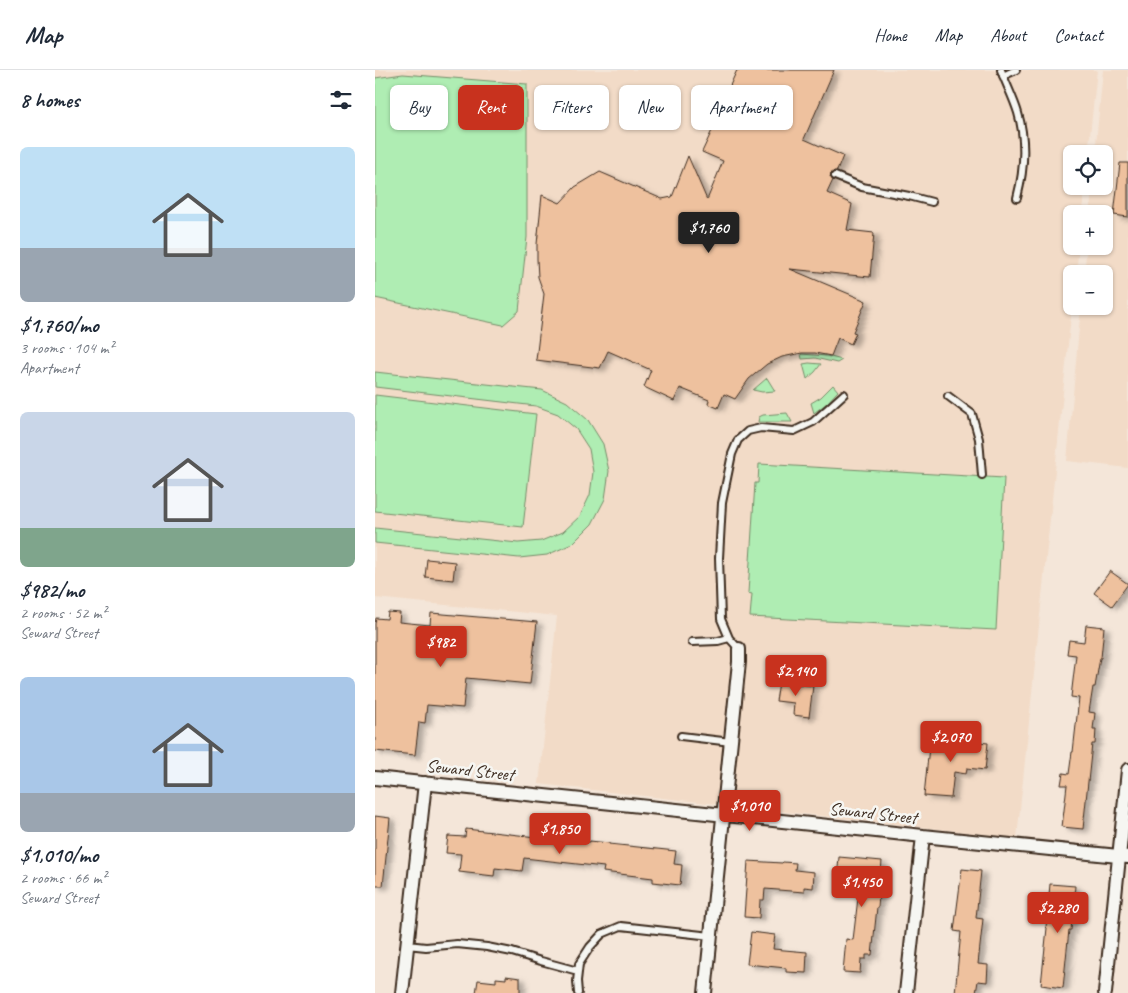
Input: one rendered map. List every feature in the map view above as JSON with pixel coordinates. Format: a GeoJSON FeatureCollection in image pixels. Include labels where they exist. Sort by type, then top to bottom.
{"type":"FeatureCollection","features":[{"type":"Feature","properties":{"kind":"street"},"geometry":{"type":"LineString","coordinates":[[705,993],[739,649]]}},
{"type":"Feature","properties":{"kind":"street"},"geometry":{"type":"LineString","coordinates":[[1105,993],[1123,856],[1128,770]]}},
{"type":"Feature","properties":{"kind":"street","name":"Seward Street"},"geometry":{"type":"LineString","coordinates":[[375,778],[1123,856]]}},
{"type":"Feature","properties":{"kind":"street"},"geometry":{"type":"LineString","coordinates":[[402,993],[425,783]]}},
{"type":"Feature","properties":{"kind":"street"},"geometry":{"type":"LineString","coordinates":[[906,993],[923,836]]}},
{"type":"Feature","properties":{"kind":"lane"},"geometry":{"type":"LineString","coordinates":[[1016,70],[1002,73],[1018,113],[1023,144],[1022,168],[1017,198]]}},
{"type":"Feature","properties":{"kind":"lane"},"geometry":{"type":"LineString","coordinates":[[835,176],[862,187],[932,202]]}},
{"type":"Feature","properties":{"kind":"lane"},"geometry":{"type":"LineString","coordinates":[[739,649],[729,638],[721,619],[719,558],[722,502],[732,454],[738,440],[747,431],[761,428],[794,431],[813,422],[844,394]]}},
{"type":"Feature","properties":{"kind":"lane"},"geometry":{"type":"LineString","coordinates":[[948,396],[972,414],[979,439],[982,475]]}},
{"type":"Feature","properties":{"kind":"lane"},"geometry":{"type":"LineString","coordinates":[[692,642],[718,641],[729,638]]}},
{"type":"Feature","properties":{"kind":"lane"},"geometry":{"type":"LineString","coordinates":[[681,736],[731,742]]}},
{"type":"Feature","properties":{"kind":"lane"},"geometry":{"type":"LineString","coordinates":[[578,993],[579,964],[590,946],[602,934],[621,926],[711,936]]}},
{"type":"Feature","properties":{"kind":"lane"},"geometry":{"type":"LineString","coordinates":[[407,945],[426,947],[457,944],[487,947],[513,952],[578,971]]}},
{"type":"Feature","properties":{"kind":"shaded area"},"geometry":{"type":"Polygon","coordinates":[[[375,70],[1097,70],[1089,145],[1063,145],[1063,195],[1084,195],[1083,205],[1063,205],[1063,255],[1078,255],[1077,265],[1063,265],[1063,315],[1071,315],[1017,838],[539,784],[557,616],[375,598],[375,70]]]}},
{"type":"Feature","properties":{"kind":"shaded area"},"geometry":{"type":"Polygon","coordinates":[[[1103,70],[1128,70],[1128,468],[1067,461],[1080,315],[1113,315],[1113,265],[1085,265],[1086,255],[1113,255],[1113,205],[1091,205],[1091,195],[1113,195],[1113,145],[1096,145],[1103,70]]]}},
{"type":"Feature","properties":{"kind":"green space"},"geometry":{"type":"Polygon","coordinates":[[[403,74],[527,84],[527,237],[519,311],[503,325],[375,298],[375,78],[403,74]]]}},
{"type":"Feature","properties":{"kind":"green space"},"geometry":{"type":"Polygon","coordinates":[[[801,354],[827,356],[842,360],[837,363],[815,358],[802,359],[801,354]]]}},
{"type":"Feature","properties":{"kind":"green space"},"geometry":{"type":"Polygon","coordinates":[[[803,364],[821,364],[807,379],[803,364]]]}},
{"type":"Feature","properties":{"kind":"green space"},"geometry":{"type":"Polygon","coordinates":[[[375,372],[542,390],[567,402],[588,420],[603,444],[609,471],[605,499],[592,524],[572,544],[547,555],[519,558],[375,543],[375,528],[518,543],[541,541],[563,532],[580,516],[590,495],[593,472],[589,449],[576,429],[558,414],[536,406],[375,387],[375,372]]]}},
{"type":"Feature","properties":{"kind":"green space"},"geometry":{"type":"Polygon","coordinates":[[[767,378],[775,391],[762,392],[753,390],[767,378]]]}},
{"type":"Feature","properties":{"kind":"green space"},"geometry":{"type":"Polygon","coordinates":[[[833,385],[838,391],[814,413],[811,403],[821,397],[833,385]]]}},
{"type":"Feature","properties":{"kind":"green space"},"geometry":{"type":"Polygon","coordinates":[[[375,395],[536,414],[523,527],[375,511],[375,395]]]}},
{"type":"Feature","properties":{"kind":"green space"},"geometry":{"type":"Polygon","coordinates":[[[787,413],[792,422],[758,422],[759,417],[763,415],[787,413]]]}},
{"type":"Feature","properties":{"kind":"green space"},"geometry":{"type":"Polygon","coordinates":[[[759,464],[1004,478],[996,630],[750,617],[752,594],[748,593],[755,483],[758,483],[759,464]]]}},
{"type":"Feature","properties":{"kind":"building"},"geometry":{"type":"Polygon","coordinates":[[[737,70],[834,70],[804,139],[843,156],[837,171],[831,174],[830,177],[833,180],[827,193],[852,204],[847,230],[874,233],[870,277],[790,269],[866,301],[853,332],[856,333],[851,344],[838,338],[831,356],[802,353],[782,357],[767,364],[749,379],[735,399],[724,394],[718,408],[708,404],[709,400],[680,388],[674,401],[644,387],[651,370],[608,351],[600,368],[536,360],[544,294],[538,277],[537,259],[542,195],[560,203],[575,187],[600,172],[662,199],[672,197],[688,156],[707,200],[723,161],[702,152],[712,130],[793,130],[793,85],[730,85],[737,70]]]}},
{"type":"Feature","properties":{"kind":"building"},"geometry":{"type":"Polygon","coordinates":[[[1120,163],[1128,163],[1128,217],[1114,215],[1120,163]]]}},
{"type":"Feature","properties":{"kind":"building"},"geometry":{"type":"Polygon","coordinates":[[[427,559],[455,562],[453,580],[425,577],[427,559]]]}},
{"type":"Feature","properties":{"kind":"building"},"geometry":{"type":"Polygon","coordinates":[[[1110,571],[1128,584],[1112,606],[1094,593],[1110,571]]]}},
{"type":"Feature","properties":{"kind":"building"},"geometry":{"type":"Polygon","coordinates":[[[388,612],[400,613],[399,622],[430,625],[431,613],[537,622],[530,684],[466,678],[463,708],[427,705],[425,723],[419,722],[415,755],[375,751],[375,624],[376,618],[387,619],[388,612]]]}},
{"type":"Feature","properties":{"kind":"building"},"geometry":{"type":"Polygon","coordinates":[[[1086,625],[1104,627],[1101,658],[1095,687],[1093,687],[1089,712],[1095,713],[1093,729],[1096,729],[1095,744],[1092,744],[1083,829],[1062,827],[1067,785],[1061,785],[1063,773],[1069,774],[1079,698],[1071,697],[1076,655],[1067,654],[1069,640],[1084,642],[1086,625]]]}},
{"type":"Feature","properties":{"kind":"building"},"geometry":{"type":"Polygon","coordinates":[[[779,682],[813,686],[809,717],[793,715],[794,703],[776,701],[779,682]]]}},
{"type":"Feature","properties":{"kind":"building"},"geometry":{"type":"Polygon","coordinates":[[[930,737],[988,743],[985,770],[967,768],[966,774],[954,772],[951,798],[924,796],[930,737]]]}},
{"type":"Feature","properties":{"kind":"building"},"geometry":{"type":"Polygon","coordinates":[[[375,816],[390,818],[383,886],[375,886],[375,816]]]}},
{"type":"Feature","properties":{"kind":"building"},"geometry":{"type":"Polygon","coordinates":[[[466,829],[676,851],[674,864],[682,865],[680,885],[653,882],[653,878],[603,872],[604,867],[524,858],[522,871],[495,868],[494,876],[459,872],[461,854],[446,853],[448,836],[465,837],[466,829]]]}},
{"type":"Feature","properties":{"kind":"building"},"geometry":{"type":"Polygon","coordinates":[[[839,857],[882,861],[872,955],[866,955],[866,959],[861,959],[860,973],[843,972],[846,939],[853,940],[860,881],[837,879],[839,857]]]}},
{"type":"Feature","properties":{"kind":"building"},"geometry":{"type":"Polygon","coordinates":[[[748,861],[796,863],[795,870],[814,872],[813,888],[804,887],[804,892],[765,889],[764,900],[760,900],[759,918],[744,917],[748,861]]]}},
{"type":"Feature","properties":{"kind":"building"},"geometry":{"type":"Polygon","coordinates":[[[962,869],[981,871],[976,918],[983,919],[978,964],[988,965],[987,982],[978,981],[976,993],[955,993],[961,932],[954,931],[962,869]]]}},
{"type":"Feature","properties":{"kind":"building"},"geometry":{"type":"Polygon","coordinates":[[[1050,884],[1075,886],[1063,988],[1041,985],[1050,884]]]}},
{"type":"Feature","properties":{"kind":"building"},"geometry":{"type":"Polygon","coordinates":[[[751,932],[775,935],[773,949],[807,952],[806,973],[786,972],[786,968],[747,964],[751,932]]]}},
{"type":"Feature","properties":{"kind":"building"},"geometry":{"type":"Polygon","coordinates":[[[506,976],[520,978],[520,993],[476,993],[478,980],[496,982],[496,978],[506,979],[506,976]]]}}]}
